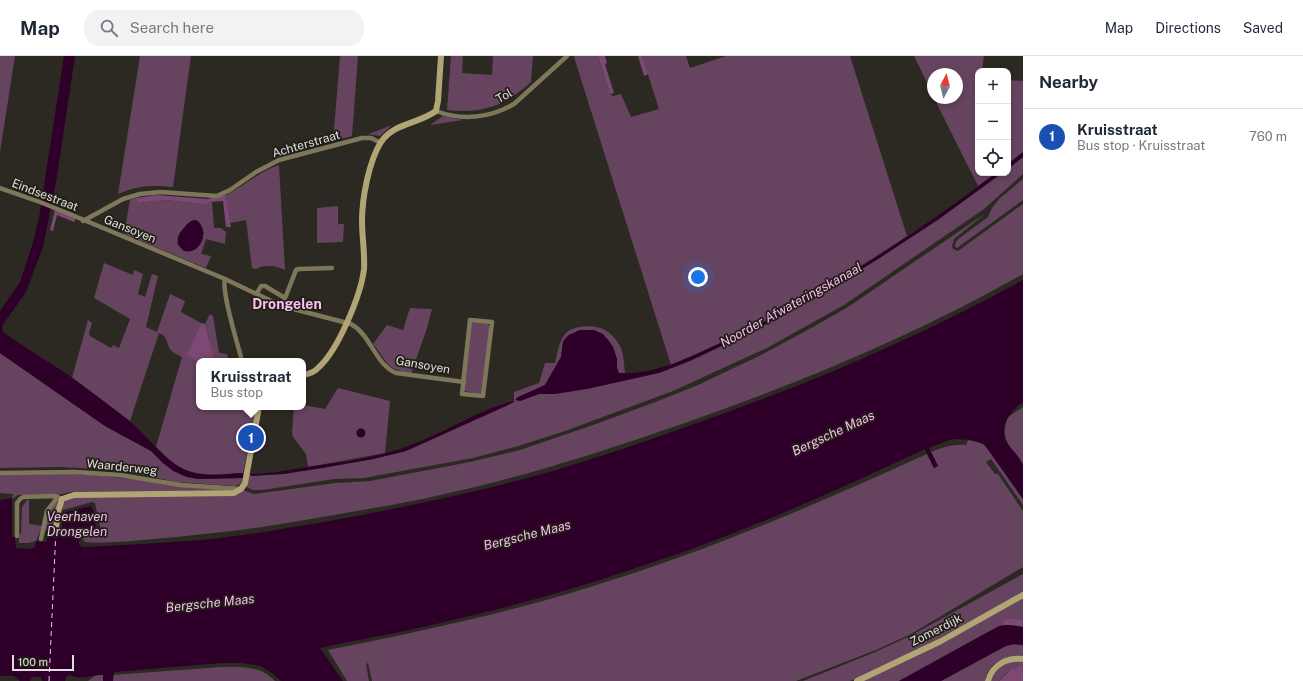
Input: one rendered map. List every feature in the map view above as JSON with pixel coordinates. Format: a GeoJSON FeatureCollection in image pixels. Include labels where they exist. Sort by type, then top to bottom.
{"type":"FeatureCollection","features":[{"type":"Feature","properties":{"kind":"street"},"geometry":{"type":"LineString","coordinates":[[306,374],[314,371],[332,352],[346,323],[360,287],[363,276],[364,255],[362,220],[363,206],[370,170],[375,155],[387,134],[397,127],[425,118],[436,111],[441,56]]}},
{"type":"Feature","properties":{"kind":"street","name":"Tol"},"geometry":{"type":"LineString","coordinates":[[436,111],[455,117],[467,118],[484,116],[506,109],[514,104],[567,56]]}},
{"type":"Feature","properties":{"kind":"street","name":"Achterstraat"},"geometry":{"type":"LineString","coordinates":[[83,221],[123,199],[140,194],[160,192],[217,196],[230,190],[256,172],[279,160],[362,138],[371,138],[381,143]]}},
{"type":"Feature","properties":{"kind":"street","name":"Eindsestraat"},"geometry":{"type":"LineString","coordinates":[[0,188],[40,202],[83,221]]}},
{"type":"Feature","properties":{"kind":"street","name":"Gansoyen"},"geometry":{"type":"LineString","coordinates":[[83,221],[225,279],[282,306],[355,326],[372,346],[383,365],[396,373],[424,378],[464,382]]}},
{"type":"Feature","properties":{"kind":"street"},"geometry":{"type":"LineString","coordinates":[[282,306],[296,270],[332,268]]}},
{"type":"Feature","properties":{"kind":"street"},"geometry":{"type":"LineString","coordinates":[[225,279],[224,286],[226,298],[241,358]]}},
{"type":"Feature","properties":{"kind":"street"},"geometry":{"type":"LineString","coordinates":[[257,293],[260,286],[265,286],[285,298]]}},
{"type":"Feature","properties":{"kind":"street","name":"Gansoyen"},"geometry":{"type":"LineString","coordinates":[[470,320],[492,322],[483,396],[462,394],[464,382],[470,320]]}},
{"type":"Feature","properties":{"kind":"street"},"geometry":{"type":"LineString","coordinates":[[16,536],[17,503],[23,497],[54,496],[60,498],[80,494],[234,493],[241,489],[245,483],[258,410]]}},
{"type":"Feature","properties":{"kind":"street","name":"Waarderweg"},"geometry":{"type":"LineString","coordinates":[[0,473],[75,472],[120,475],[181,485],[241,489]]}},
{"type":"Feature","properties":{"kind":"street"},"geometry":{"type":"LineString","coordinates":[[56,528],[60,498]]}},
{"type":"Feature","properties":{"kind":"street"},"geometry":{"type":"LineString","coordinates":[[41,539],[47,511],[60,498]]}},
{"type":"Feature","properties":{"kind":"street","name":"Zomerdijk"},"geometry":{"type":"LineString","coordinates":[[857,681],[940,641],[1023,596]]}},
{"type":"Feature","properties":{"kind":"street"},"geometry":{"type":"LineString","coordinates":[[988,681],[992,670],[999,664],[1011,659],[1023,659]]}},
{"type":"Feature","properties":{"kind":"shaded area"},"geometry":{"type":"Polygon","coordinates":[[[0,56],[15,56],[0,152],[0,56]]]}},
{"type":"Feature","properties":{"kind":"shaded area"},"geometry":{"type":"Polygon","coordinates":[[[140,56],[191,56],[173,187],[145,186],[118,194],[140,56]]]}},
{"type":"Feature","properties":{"kind":"shaded area"},"geometry":{"type":"Polygon","coordinates":[[[340,56],[358,56],[352,136],[333,141],[340,56]]]}},
{"type":"Feature","properties":{"kind":"shaded area"},"geometry":{"type":"Polygon","coordinates":[[[451,56],[463,56],[462,73],[492,75],[493,56],[533,56],[531,82],[512,97],[493,106],[472,111],[447,110],[451,56]]]}},
{"type":"Feature","properties":{"kind":"shaded area"},"geometry":{"type":"Polygon","coordinates":[[[598,56],[610,94],[613,96],[621,94],[631,117],[659,109],[642,56],[686,56],[690,68],[726,56],[850,56],[907,236],[786,310],[744,332],[671,365],[574,57],[598,56]]]}},
{"type":"Feature","properties":{"kind":"shaded area"},"geometry":{"type":"Polygon","coordinates":[[[598,56],[605,56],[607,63],[605,64],[614,93],[610,94],[598,56]]]}},
{"type":"Feature","properties":{"kind":"shaded area"},"geometry":{"type":"Polygon","coordinates":[[[638,56],[642,56],[648,74],[644,76],[638,56]]]}},
{"type":"Feature","properties":{"kind":"shaded area"},"geometry":{"type":"Polygon","coordinates":[[[914,56],[984,56],[982,68],[975,68],[975,176],[992,176],[978,186],[937,104],[963,104],[963,68],[927,68],[927,83],[914,56]]]}},
{"type":"Feature","properties":{"kind":"shaded area"},"geometry":{"type":"Polygon","coordinates":[[[1011,80],[1023,81],[1023,152],[1011,162],[1011,80]]]}},
{"type":"Feature","properties":{"kind":"shaded area"},"geometry":{"type":"Polygon","coordinates":[[[443,116],[463,120],[430,125],[443,116]]]}},
{"type":"Feature","properties":{"kind":"shaded area"},"geometry":{"type":"Polygon","coordinates":[[[392,125],[380,136],[367,134],[369,134],[392,125]]]}},
{"type":"Feature","properties":{"kind":"shaded area"},"geometry":{"type":"Polygon","coordinates":[[[1023,157],[1023,174],[984,209],[844,305],[767,348],[673,391],[565,431],[515,447],[473,458],[364,478],[334,479],[263,490],[253,490],[246,487],[248,475],[283,474],[373,459],[406,451],[508,405],[514,401],[514,392],[539,383],[545,363],[555,363],[561,340],[565,334],[574,328],[592,326],[604,329],[612,335],[620,346],[624,360],[625,373],[619,373],[617,371],[617,359],[613,347],[608,339],[580,330],[569,335],[563,342],[561,357],[545,385],[519,398],[520,401],[539,394],[568,392],[669,369],[745,335],[786,314],[878,259],[939,219],[998,176],[1011,176],[1011,167],[1023,157]]]}},
{"type":"Feature","properties":{"kind":"shaded area"},"geometry":{"type":"Polygon","coordinates":[[[279,165],[285,270],[270,266],[263,266],[256,269],[252,268],[246,220],[230,223],[226,195],[265,171],[279,165]]]}},
{"type":"Feature","properties":{"kind":"shaded area"},"geometry":{"type":"Polygon","coordinates":[[[1023,179],[1023,200],[957,248],[955,247],[957,240],[988,217],[992,208],[999,199],[1023,179]]]}},
{"type":"Feature","properties":{"kind":"shaded area"},"geometry":{"type":"Polygon","coordinates":[[[156,195],[207,199],[226,195],[231,227],[226,227],[223,201],[208,202],[207,205],[165,200],[137,203],[136,198],[156,195]]]}},
{"type":"Feature","properties":{"kind":"shaded area"},"geometry":{"type":"Polygon","coordinates":[[[136,198],[137,203],[165,200],[206,205],[208,202],[212,202],[214,228],[221,228],[226,232],[225,244],[206,239],[201,254],[211,256],[206,268],[124,234],[130,200],[136,198]],[[204,232],[177,242],[184,251],[201,243],[204,232]]]}},
{"type":"Feature","properties":{"kind":"shaded area"},"geometry":{"type":"Polygon","coordinates":[[[1023,204],[1023,274],[940,318],[811,376],[648,436],[523,475],[459,491],[366,509],[248,529],[191,536],[118,542],[84,542],[83,538],[101,530],[95,503],[92,502],[63,510],[62,505],[71,497],[243,490],[254,494],[336,483],[370,481],[470,462],[520,450],[658,401],[698,385],[759,356],[848,307],[986,213],[954,239],[952,246],[953,249],[958,251],[1023,204]]]}},
{"type":"Feature","properties":{"kind":"shaded area"},"geometry":{"type":"Polygon","coordinates":[[[338,206],[338,224],[344,224],[343,242],[317,243],[317,208],[338,206]]]}},
{"type":"Feature","properties":{"kind":"shaded area"},"geometry":{"type":"Polygon","coordinates":[[[55,210],[76,218],[74,222],[57,215],[53,231],[50,230],[55,210]]]}},
{"type":"Feature","properties":{"kind":"shaded area"},"geometry":{"type":"Polygon","coordinates":[[[104,263],[133,275],[134,270],[143,274],[138,294],[145,297],[152,274],[158,276],[146,327],[157,332],[170,294],[185,301],[181,312],[201,323],[188,355],[196,361],[196,410],[255,410],[243,473],[207,474],[190,471],[174,464],[156,447],[182,357],[171,350],[165,338],[159,333],[130,421],[72,378],[88,320],[92,323],[89,333],[90,336],[111,348],[113,345],[119,348],[130,319],[94,298],[104,263]]]}},
{"type":"Feature","properties":{"kind":"shaded area"},"geometry":{"type":"Polygon","coordinates":[[[410,308],[432,309],[411,374],[396,370],[388,364],[373,344],[387,325],[403,330],[410,308]]]}},
{"type":"Feature","properties":{"kind":"shaded area"},"geometry":{"type":"Polygon","coordinates":[[[210,314],[213,316],[219,353],[227,354],[228,358],[213,358],[205,324],[210,314]]]}},
{"type":"Feature","properties":{"kind":"shaded area"},"geometry":{"type":"Polygon","coordinates":[[[473,322],[487,323],[490,327],[482,393],[479,394],[464,391],[471,325],[473,322]]]}},
{"type":"Feature","properties":{"kind":"shaded area"},"geometry":{"type":"Polygon","coordinates":[[[201,323],[205,324],[214,358],[196,358],[196,361],[187,355],[201,323]]]}},
{"type":"Feature","properties":{"kind":"shaded area"},"geometry":{"type":"Polygon","coordinates":[[[0,353],[105,426],[151,451],[163,463],[182,475],[199,479],[243,478],[242,481],[235,486],[176,482],[122,470],[61,467],[0,468],[0,353]]]}},
{"type":"Feature","properties":{"kind":"shaded area"},"geometry":{"type":"Polygon","coordinates":[[[338,388],[390,401],[385,453],[308,467],[306,454],[293,437],[294,410],[306,410],[306,406],[325,409],[338,388]]]}},
{"type":"Feature","properties":{"kind":"shaded area"},"geometry":{"type":"Polygon","coordinates":[[[1023,407],[1023,465],[1008,443],[1005,432],[1008,417],[1023,407]]]}},
{"type":"Feature","properties":{"kind":"shaded area"},"geometry":{"type":"Polygon","coordinates":[[[968,440],[981,443],[987,448],[1023,499],[1023,505],[991,459],[986,462],[995,474],[998,474],[1023,511],[1023,567],[911,634],[876,650],[796,681],[372,681],[368,663],[366,664],[369,681],[347,681],[328,650],[525,606],[633,573],[719,543],[803,509],[927,454],[934,468],[938,466],[931,452],[948,446],[966,445],[968,440]]]}},
{"type":"Feature","properties":{"kind":"shaded area"},"geometry":{"type":"Polygon","coordinates":[[[0,474],[94,475],[231,490],[71,492],[58,495],[18,495],[12,499],[13,494],[0,493],[0,474]]]}},
{"type":"Feature","properties":{"kind":"shaded area"},"geometry":{"type":"Polygon","coordinates":[[[27,500],[29,500],[29,524],[42,526],[36,541],[19,543],[22,507],[27,500]]]}},
{"type":"Feature","properties":{"kind":"shaded area"},"geometry":{"type":"Polygon","coordinates":[[[58,502],[53,523],[43,533],[49,510],[58,502]]]}},
{"type":"Feature","properties":{"kind":"shaded area"},"geometry":{"type":"Polygon","coordinates":[[[1023,574],[1023,592],[959,628],[898,659],[850,681],[803,681],[873,653],[910,636],[1023,574]]]}},
{"type":"Feature","properties":{"kind":"shaded area"},"geometry":{"type":"Polygon","coordinates":[[[1023,598],[1023,620],[1010,618],[1004,619],[1002,625],[899,681],[862,681],[1023,598]]]}},
{"type":"Feature","properties":{"kind":"shaded area"},"geometry":{"type":"Polygon","coordinates":[[[1010,618],[1023,620],[1023,627],[1002,625],[1004,619],[1010,618]]]}},
{"type":"Feature","properties":{"kind":"shaded area"},"geometry":{"type":"Polygon","coordinates":[[[1009,644],[1023,645],[1023,657],[1010,657],[998,661],[990,669],[985,681],[941,681],[1009,644]]]}},
{"type":"Feature","properties":{"kind":"shaded area"},"geometry":{"type":"Polygon","coordinates":[[[1023,661],[1023,666],[1013,668],[999,681],[990,681],[999,667],[1011,662],[1023,661]]]}},
{"type":"Feature","properties":{"kind":"shaded area"},"geometry":{"type":"Polygon","coordinates":[[[1023,666],[1023,681],[999,681],[1011,669],[1023,666]]]}},
{"type":"Feature","properties":{"kind":"shaded area"},"geometry":{"type":"Polygon","coordinates":[[[221,667],[250,668],[263,672],[275,681],[113,681],[113,675],[221,667]]]}},
{"type":"Feature","properties":{"kind":"shaded area"},"geometry":{"type":"Polygon","coordinates":[[[96,675],[103,675],[103,681],[88,681],[96,675]]]}},
{"type":"Feature","properties":{"kind":"water"},"geometry":{"type":"Polygon","coordinates":[[[64,56],[75,56],[57,177],[43,247],[26,292],[2,326],[3,332],[67,374],[105,402],[135,426],[163,454],[178,466],[186,470],[207,475],[243,473],[243,478],[199,479],[187,477],[173,471],[151,451],[105,426],[0,353],[0,311],[20,282],[32,246],[39,218],[64,56]]]}},
{"type":"Feature","properties":{"kind":"water"},"geometry":{"type":"Polygon","coordinates":[[[1023,152],[1023,157],[1011,167],[1011,162],[1023,152]]]}},
{"type":"Feature","properties":{"kind":"water"},"geometry":{"type":"Polygon","coordinates":[[[992,176],[998,176],[939,219],[818,296],[745,335],[690,361],[659,373],[587,389],[554,394],[539,394],[520,401],[515,400],[518,397],[545,385],[561,357],[563,342],[569,335],[580,330],[594,330],[603,334],[613,347],[619,373],[645,371],[683,360],[793,307],[828,287],[863,266],[931,221],[992,176]]]}},
{"type":"Feature","properties":{"kind":"water"},"geometry":{"type":"Polygon","coordinates":[[[195,220],[202,226],[202,242],[195,250],[184,251],[178,242],[179,234],[187,224],[195,220]]]}},
{"type":"Feature","properties":{"kind":"water"},"geometry":{"type":"Polygon","coordinates":[[[1023,280],[1023,402],[1006,420],[1004,432],[1008,444],[1023,465],[1023,499],[984,444],[971,440],[952,439],[929,448],[938,466],[934,468],[925,450],[923,450],[783,513],[675,555],[551,595],[483,613],[320,648],[343,681],[281,681],[272,673],[260,666],[242,663],[222,663],[114,672],[113,681],[103,681],[103,675],[83,678],[69,675],[66,677],[65,681],[42,681],[41,677],[32,677],[30,681],[20,681],[14,676],[0,676],[0,500],[12,498],[12,537],[15,537],[16,548],[30,549],[35,547],[36,541],[46,542],[51,528],[62,529],[62,519],[66,512],[91,506],[93,509],[96,529],[79,537],[79,545],[83,547],[202,540],[266,532],[441,499],[532,477],[580,463],[739,408],[822,376],[904,340],[1023,280]]]}},
{"type":"Feature","properties":{"kind":"water"},"geometry":{"type":"Polygon","coordinates":[[[513,401],[514,402],[508,405],[406,451],[373,459],[322,468],[283,474],[251,476],[251,474],[276,472],[344,462],[388,453],[416,443],[477,415],[513,401]]]}},
{"type":"Feature","properties":{"kind":"water"},"geometry":{"type":"Polygon","coordinates":[[[361,428],[366,433],[361,438],[356,433],[361,428]]]}},
{"type":"Feature","properties":{"kind":"water"},"geometry":{"type":"Polygon","coordinates":[[[1008,625],[1023,627],[1023,645],[1014,644],[1006,646],[941,681],[899,681],[999,626],[1008,625]]]}},
{"type":"Feature","properties":{"kind":"ferry route"},"geometry":{"type":"LineString","coordinates":[[49,681],[56,530]]}},
{"type":"Feature","properties":{"kind":"place","name":"Kruisstraat"},"geometry":{"type":"Point","coordinates":[251,438]}},
{"type":"Feature","properties":{"kind":"district","name":"Drongelen"},"geometry":{"type":"Point","coordinates":[287,304]}},
{"type":"Feature","properties":{"kind":"water label","name":"Noorder Afwateringskanaal"},"geometry":{"type":"Point","coordinates":[791,305]}},
{"type":"Feature","properties":{"kind":"water label","name":"Bergsche Maas"},"geometry":{"type":"Point","coordinates":[833,433]}},
{"type":"Feature","properties":{"kind":"water label","name":"Veerhaven Drongelen"},"geometry":{"type":"Point","coordinates":[77,524]}},
{"type":"Feature","properties":{"kind":"water label","name":"Bergsche Maas"},"geometry":{"type":"Point","coordinates":[527,535]}},
{"type":"Feature","properties":{"kind":"water label","name":"Bergsche Maas"},"geometry":{"type":"Point","coordinates":[210,603]}}]}
